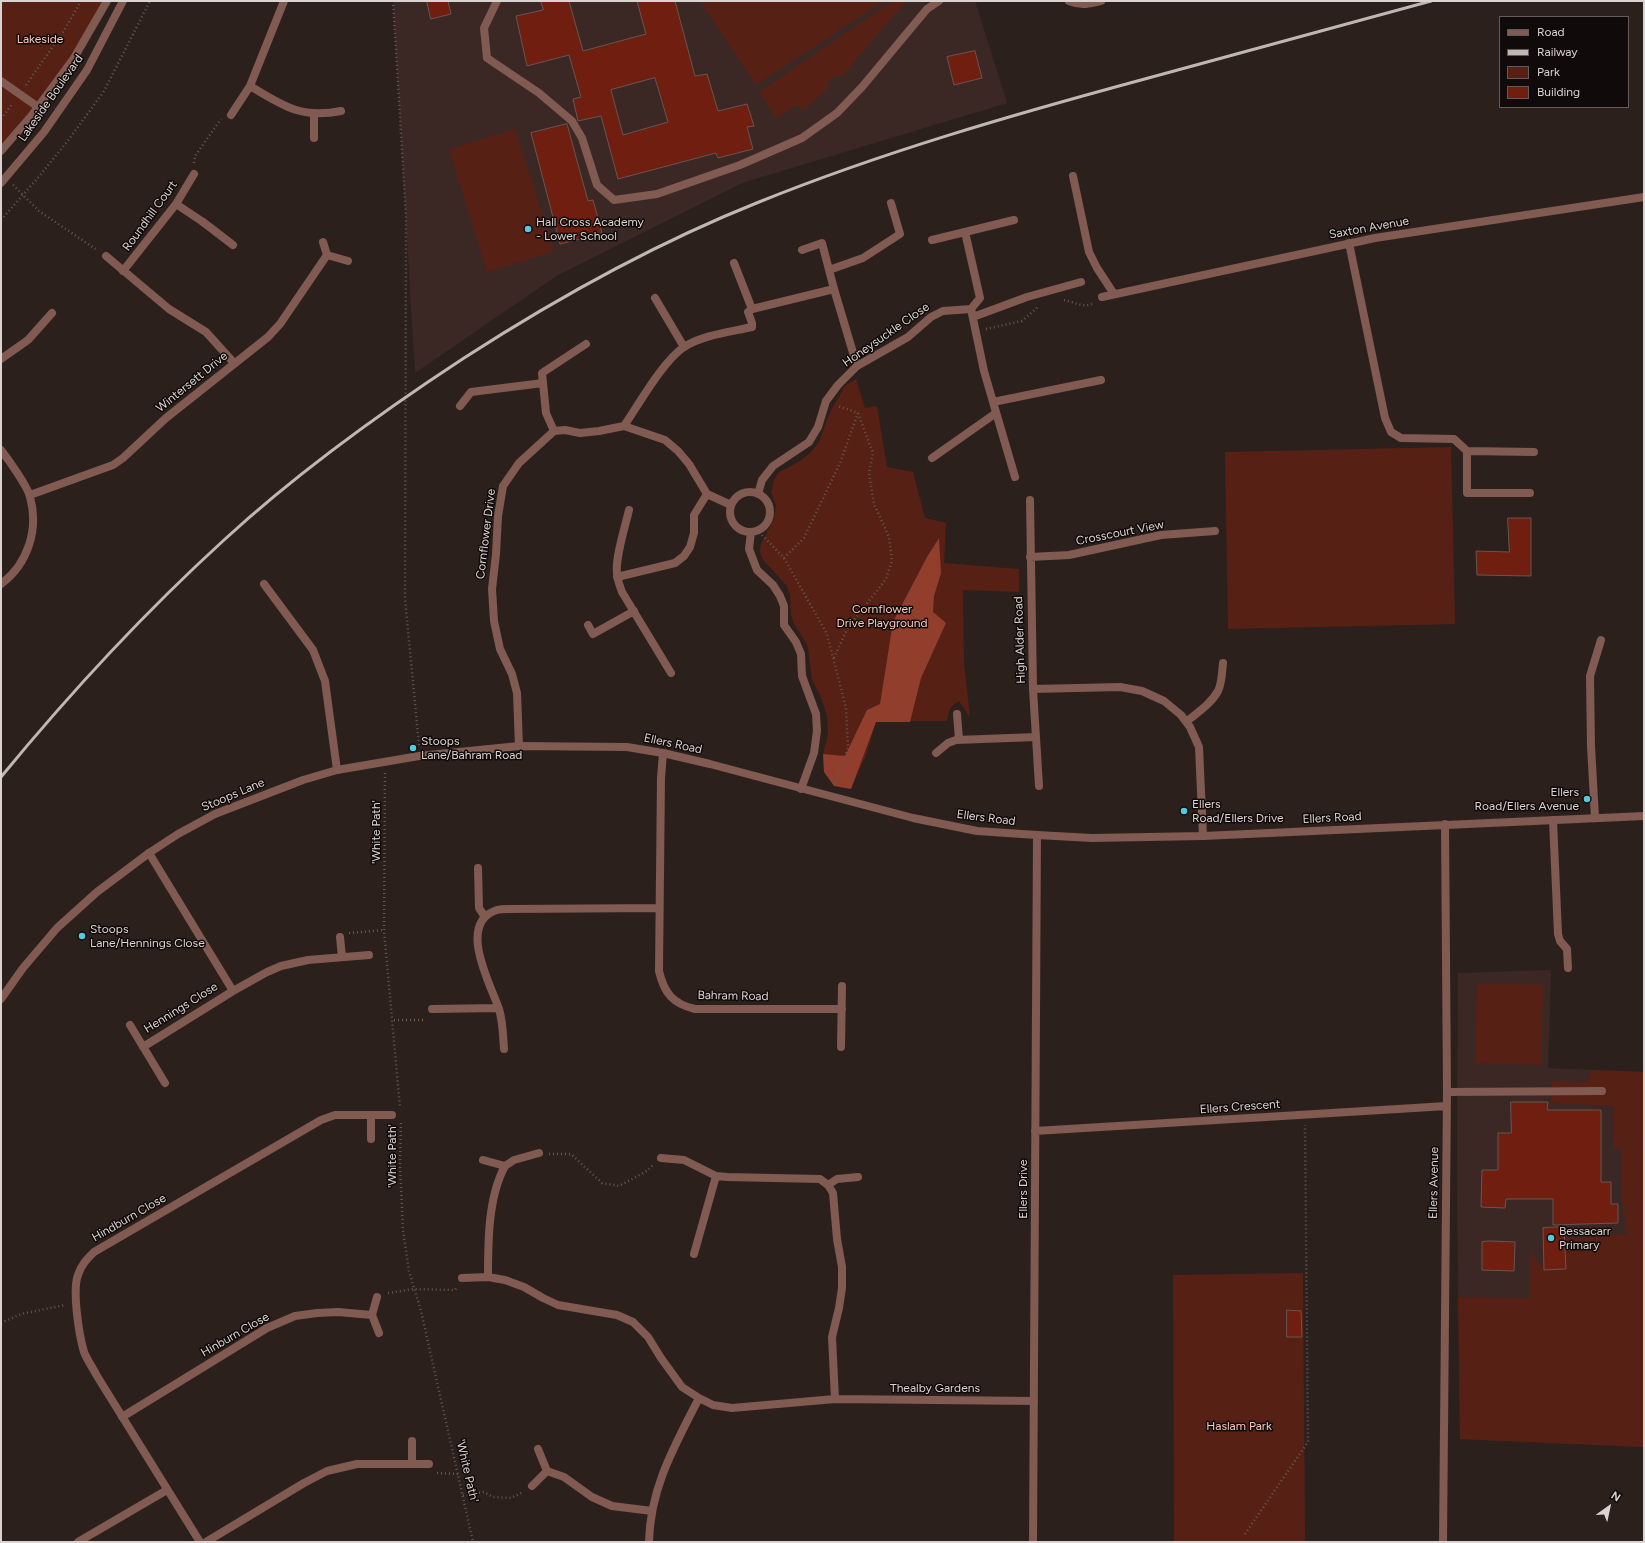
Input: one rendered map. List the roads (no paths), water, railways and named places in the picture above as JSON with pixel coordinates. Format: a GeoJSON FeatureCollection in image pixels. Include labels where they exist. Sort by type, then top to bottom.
{"type":"FeatureCollection","features":[{"type":"Feature","properties":{"kind":"street","name":"Lakeside Boulevard"},"geometry":{"type":"LineString","coordinates":[[1,151],[38,107],[74,58],[107,1]]}},
{"type":"Feature","properties":{"kind":"street","name":"Lakeside Boulevard"},"geometry":{"type":"LineString","coordinates":[[3,180],[44,132],[87,70],[123,1]]}},
{"type":"Feature","properties":{"kind":"street"},"geometry":{"type":"LineString","coordinates":[[231,115],[250,86],[284,1]]}},
{"type":"Feature","properties":{"kind":"street"},"geometry":{"type":"LineString","coordinates":[[497,1],[484,28],[487,58],[539,92],[572,121],[582,138],[597,185],[614,200],[657,194],[740,165],[802,138],[837,113],[862,87],[927,10],[939,1]]}},
{"type":"Feature","properties":{"kind":"street"},"geometry":{"type":"LineString","coordinates":[[1069,1],[1076,4],[1086,5],[1102,1]]}},
{"type":"Feature","properties":{"kind":"street"},"geometry":{"type":"LineString","coordinates":[[1,81],[38,107]]}},
{"type":"Feature","properties":{"kind":"street"},"geometry":{"type":"LineString","coordinates":[[250,86],[283,106],[304,113],[314,114],[341,111]]}},
{"type":"Feature","properties":{"kind":"street"},"geometry":{"type":"LineString","coordinates":[[314,114],[314,138]]}},
{"type":"Feature","properties":{"kind":"street","name":"Roundhill Court"},"geometry":{"type":"LineString","coordinates":[[123,271],[176,204],[194,174]]}},
{"type":"Feature","properties":{"kind":"street"},"geometry":{"type":"LineString","coordinates":[[1072,176],[1089,252],[1097,268],[1114,294]]}},
{"type":"Feature","properties":{"kind":"street","name":"Saxton Avenue"},"geometry":{"type":"LineString","coordinates":[[1102,297],[1375,238],[1644,197]]}},
{"type":"Feature","properties":{"kind":"street"},"geometry":{"type":"LineString","coordinates":[[829,270],[863,258],[900,234],[891,203]]}},
{"type":"Feature","properties":{"kind":"street"},"geometry":{"type":"LineString","coordinates":[[176,204],[233,245]]}},
{"type":"Feature","properties":{"kind":"street"},"geometry":{"type":"LineString","coordinates":[[932,240],[1014,220]]}},
{"type":"Feature","properties":{"kind":"street"},"geometry":{"type":"LineString","coordinates":[[965,232],[980,298],[972,313],[993,402],[1015,477]]}},
{"type":"Feature","properties":{"kind":"street"},"geometry":{"type":"LineString","coordinates":[[323,242],[327,255],[348,261]]}},
{"type":"Feature","properties":{"kind":"street"},"geometry":{"type":"LineString","coordinates":[[802,250],[822,243],[857,366]]}},
{"type":"Feature","properties":{"kind":"street"},"geometry":{"type":"LineString","coordinates":[[1349,243],[1385,418],[1391,432],[1401,438],[1454,439],[1467,451],[1534,452]]}},
{"type":"Feature","properties":{"kind":"street","name":"Wintersett Drive"},"geometry":{"type":"LineString","coordinates":[[30,495],[113,465],[123,458],[166,418],[268,337],[280,324],[327,255]]}},
{"type":"Feature","properties":{"kind":"street","name":"Roundhill Court"},"geometry":{"type":"LineString","coordinates":[[106,256],[168,309],[206,332],[234,363]]}},
{"type":"Feature","properties":{"kind":"street"},"geometry":{"type":"LineString","coordinates":[[734,263],[752,309]]}},
{"type":"Feature","properties":{"kind":"street","name":"Honeysuckle Close"},"geometry":{"type":"LineString","coordinates":[[758,494],[762,480],[773,466],[809,442],[818,427],[826,402],[838,385],[857,366],[908,336],[931,317],[943,311],[972,313],[1081,282]]}},
{"type":"Feature","properties":{"kind":"street"},"geometry":{"type":"LineString","coordinates":[[624,426],[669,360],[684,347],[707,337],[752,326],[748,312],[752,309],[834,289]]}},
{"type":"Feature","properties":{"kind":"street"},"geometry":{"type":"LineString","coordinates":[[655,298],[684,347]]}},
{"type":"Feature","properties":{"kind":"street"},"geometry":{"type":"LineString","coordinates":[[1,359],[28,340],[52,313]]}},
{"type":"Feature","properties":{"kind":"street"},"geometry":{"type":"LineString","coordinates":[[586,344],[542,373],[546,413],[554,431],[565,430],[580,433],[624,426],[664,440],[678,451],[689,464],[707,494],[731,505]]}},
{"type":"Feature","properties":{"kind":"street"},"geometry":{"type":"LineString","coordinates":[[993,402],[1101,380]]}},
{"type":"Feature","properties":{"kind":"street"},"geometry":{"type":"LineString","coordinates":[[460,406],[471,392],[543,383]]}},
{"type":"Feature","properties":{"kind":"street"},"geometry":{"type":"LineString","coordinates":[[932,458],[996,413]]}},
{"type":"Feature","properties":{"kind":"street","name":"Cornflower Drive"},"geometry":{"type":"LineString","coordinates":[[519,746],[518,693],[512,674],[500,649],[494,621],[492,589],[498,516],[503,486],[519,463],[554,431]]}},
{"type":"Feature","properties":{"kind":"street"},"geometry":{"type":"LineString","coordinates":[[1,450],[30,495],[34,521],[30,541],[24,559],[8,579],[1,584]]}},
{"type":"Feature","properties":{"kind":"street"},"geometry":{"type":"LineString","coordinates":[[1467,451],[1467,493],[1530,493]]}},
{"type":"Feature","properties":{"kind":"street"},"geometry":{"type":"LineString","coordinates":[[745,493],[758,494],[767,503],[769,516],[763,527],[754,531],[744,531],[734,524],[730,512],[731,505],[739,495],[745,493]]}},
{"type":"Feature","properties":{"kind":"street"},"geometry":{"type":"LineString","coordinates":[[618,577],[675,563],[684,556],[690,547],[694,533],[694,515],[707,494]]}},
{"type":"Feature","properties":{"kind":"street","name":"High Alder Road"},"geometry":{"type":"LineString","coordinates":[[1030,500],[1033,689],[1120,688],[1142,691],[1164,701],[1181,715],[1200,747],[1203,836]]}},
{"type":"Feature","properties":{"kind":"street"},"geometry":{"type":"LineString","coordinates":[[629,510],[617,562],[618,577],[622,592],[671,673]]}},
{"type":"Feature","properties":{"kind":"street"},"geometry":{"type":"LineString","coordinates":[[754,531],[749,549],[757,570],[773,585],[780,596],[784,606],[784,625],[796,642],[801,654],[802,676],[816,714],[817,730],[814,753],[802,789]]}},
{"type":"Feature","properties":{"kind":"street","name":"Crosscourt View"},"geometry":{"type":"LineString","coordinates":[[1030,557],[1069,555],[1161,535],[1215,531]]}},
{"type":"Feature","properties":{"kind":"street"},"geometry":{"type":"LineString","coordinates":[[264,584],[313,650],[325,682],[337,770]]}},
{"type":"Feature","properties":{"kind":"street"},"geometry":{"type":"LineString","coordinates":[[588,625],[593,634],[634,611]]}},
{"type":"Feature","properties":{"kind":"street"},"geometry":{"type":"LineString","coordinates":[[1595,818],[1591,746],[1590,676],[1601,640]]}},
{"type":"Feature","properties":{"kind":"street"},"geometry":{"type":"LineString","coordinates":[[1186,722],[1206,705],[1218,691],[1221,682],[1223,663]]}},
{"type":"Feature","properties":{"kind":"street"},"geometry":{"type":"LineString","coordinates":[[1033,689],[1039,786]]}},
{"type":"Feature","properties":{"kind":"street"},"geometry":{"type":"LineString","coordinates":[[957,714],[959,740]]}},
{"type":"Feature","properties":{"kind":"street"},"geometry":{"type":"LineString","coordinates":[[936,754],[948,743],[959,740],[1036,737]]}},
{"type":"Feature","properties":{"kind":"street","name":"Ellers Road"},"geometry":{"type":"LineString","coordinates":[[337,770],[419,756],[519,746],[627,747],[663,753],[710,764],[913,818],[977,831],[1092,838],[1203,836],[1644,816]]}},
{"type":"Feature","properties":{"kind":"street","name":"Bahram Road"},"geometry":{"type":"LineString","coordinates":[[663,753],[661,778],[658,971],[662,984],[667,993],[685,1006],[695,1009],[842,1009]]}},
{"type":"Feature","properties":{"kind":"street","name":"Stoops Lane"},"geometry":{"type":"LineString","coordinates":[[1,999],[23,968],[57,928],[97,892],[149,853],[178,834],[215,814],[303,780],[337,770]]}},
{"type":"Feature","properties":{"kind":"street"},"geometry":{"type":"LineString","coordinates":[[1552,820],[1558,934],[1560,940],[1567,949],[1568,968]]}},
{"type":"Feature","properties":{"kind":"street","name":"Ellers Avenue"},"geometry":{"type":"LineString","coordinates":[[1443,1542],[1447,1106],[1445,824]]}},
{"type":"Feature","properties":{"kind":"street","name":"Ellers Drive"},"geometry":{"type":"LineString","coordinates":[[1033,1542],[1037,835]]}},
{"type":"Feature","properties":{"kind":"street","name":"Hennings Close"},"geometry":{"type":"LineString","coordinates":[[149,853],[233,991]]}},
{"type":"Feature","properties":{"kind":"street"},"geometry":{"type":"LineString","coordinates":[[478,868],[479,908],[485,917]]}},
{"type":"Feature","properties":{"kind":"street"},"geometry":{"type":"LineString","coordinates":[[504,1049],[502,1021],[479,956],[477,940],[480,924],[485,917],[496,910],[509,909],[659,908]]}},
{"type":"Feature","properties":{"kind":"street"},"geometry":{"type":"LineString","coordinates":[[340,937],[342,957]]}},
{"type":"Feature","properties":{"kind":"street","name":"Hennings Close"},"geometry":{"type":"LineString","coordinates":[[143,1047],[233,991],[280,966],[308,960],[369,955]]}},
{"type":"Feature","properties":{"kind":"street"},"geometry":{"type":"LineString","coordinates":[[841,1047],[842,986]]}},
{"type":"Feature","properties":{"kind":"street"},"geometry":{"type":"LineString","coordinates":[[432,1009],[498,1008]]}},
{"type":"Feature","properties":{"kind":"street","name":"Hennings Close"},"geometry":{"type":"LineString","coordinates":[[130,1024],[165,1083]]}},
{"type":"Feature","properties":{"kind":"street"},"geometry":{"type":"LineString","coordinates":[[1447,1092],[1602,1091]]}},
{"type":"Feature","properties":{"kind":"street","name":"Ellers Crescent"},"geometry":{"type":"LineString","coordinates":[[1035,1131],[1447,1106]]}},
{"type":"Feature","properties":{"kind":"street","name":"Hindburn Close"},"geometry":{"type":"LineString","coordinates":[[200,1542],[122,1417],[84,1352],[76,1304],[77,1276],[83,1264],[94,1252],[321,1120],[335,1115],[392,1115]]}},
{"type":"Feature","properties":{"kind":"street"},"geometry":{"type":"LineString","coordinates":[[371,1115],[371,1139]]}},
{"type":"Feature","properties":{"kind":"street"},"geometry":{"type":"LineString","coordinates":[[488,1278],[488,1241],[494,1195],[499,1176],[505,1166],[514,1160],[539,1153]]}},
{"type":"Feature","properties":{"kind":"street"},"geometry":{"type":"LineString","coordinates":[[661,1158],[684,1160],[716,1176],[727,1178],[820,1179],[828,1185],[832,1193],[837,1239],[842,1267],[842,1288],[832,1338],[835,1399]]}},
{"type":"Feature","properties":{"kind":"street"},"geometry":{"type":"LineString","coordinates":[[483,1160],[505,1166]]}},
{"type":"Feature","properties":{"kind":"street"},"geometry":{"type":"LineString","coordinates":[[694,1254],[716,1176]]}},
{"type":"Feature","properties":{"kind":"street"},"geometry":{"type":"LineString","coordinates":[[828,1185],[837,1179],[858,1177]]}},
{"type":"Feature","properties":{"kind":"street","name":"Thealby Gardens"},"geometry":{"type":"LineString","coordinates":[[462,1278],[488,1278],[505,1280],[524,1287],[558,1305],[617,1315],[633,1322],[648,1337],[682,1387],[713,1405],[732,1408],[835,1399],[1034,1401]]}},
{"type":"Feature","properties":{"kind":"street"},"geometry":{"type":"LineString","coordinates":[[377,1297],[372,1315],[379,1333]]}},
{"type":"Feature","properties":{"kind":"street","name":"Hinburn Close"},"geometry":{"type":"LineString","coordinates":[[122,1417],[267,1328],[295,1316],[338,1312],[372,1315]]}},
{"type":"Feature","properties":{"kind":"street"},"geometry":{"type":"LineString","coordinates":[[650,1542],[652,1511],[664,1467],[699,1398]]}},
{"type":"Feature","properties":{"kind":"street"},"geometry":{"type":"LineString","coordinates":[[412,1441],[412,1464]]}},
{"type":"Feature","properties":{"kind":"street"},"geometry":{"type":"LineString","coordinates":[[538,1449],[546,1471]]}},
{"type":"Feature","properties":{"kind":"street"},"geometry":{"type":"LineString","coordinates":[[206,1542],[304,1483],[327,1471],[357,1464],[429,1464]]}},
{"type":"Feature","properties":{"kind":"street"},"geometry":{"type":"LineString","coordinates":[[546,1471],[564,1477],[592,1498],[612,1506],[652,1511]]}},
{"type":"Feature","properties":{"kind":"street"},"geometry":{"type":"LineString","coordinates":[[532,1486],[546,1471]]}},
{"type":"Feature","properties":{"kind":"street"},"geometry":{"type":"LineString","coordinates":[[78,1542],[167,1490]]}},
{"type":"Feature","properties":{"kind":"railway"},"geometry":{"type":"LineString","coordinates":[[1,777],[108,654],[194,568],[252,515],[310,467],[371,422],[464,358],[571,293],[645,254],[721,218],[806,184],[900,151],[948,135],[1044,107],[1431,1]]}},
{"type":"Feature","properties":{"kind":"place","name":"Hall Cross Academy - Lower School"},"geometry":{"type":"Point","coordinates":[528,229]}},
{"type":"Feature","properties":{"kind":"place","name":"Stoops Lane/Bahram Road"},"geometry":{"type":"Point","coordinates":[413,748]}},
{"type":"Feature","properties":{"kind":"place","name":"Ellers Road/Ellers Avenue"},"geometry":{"type":"Point","coordinates":[1587,799]}},
{"type":"Feature","properties":{"kind":"place","name":"Ellers Road/Ellers Drive"},"geometry":{"type":"Point","coordinates":[1184,811]}},
{"type":"Feature","properties":{"kind":"place","name":"Stoops Lane/Hennings Close"},"geometry":{"type":"Point","coordinates":[82,936]}},
{"type":"Feature","properties":{"kind":"place","name":"Bessacarr Primary"},"geometry":{"type":"Point","coordinates":[1551,1238]}},
{"type":"Feature","properties":{"kind":"park label","name":"Lakeside"},"geometry":{"type":"Point","coordinates":[40,39]}},
{"type":"Feature","properties":{"kind":"park label","name":"Cornflower Drive Playground"},"geometry":{"type":"Point","coordinates":[882,616]}},
{"type":"Feature","properties":{"kind":"park label","name":"Haslam Park"},"geometry":{"type":"Point","coordinates":[1239,1426]}}]}
